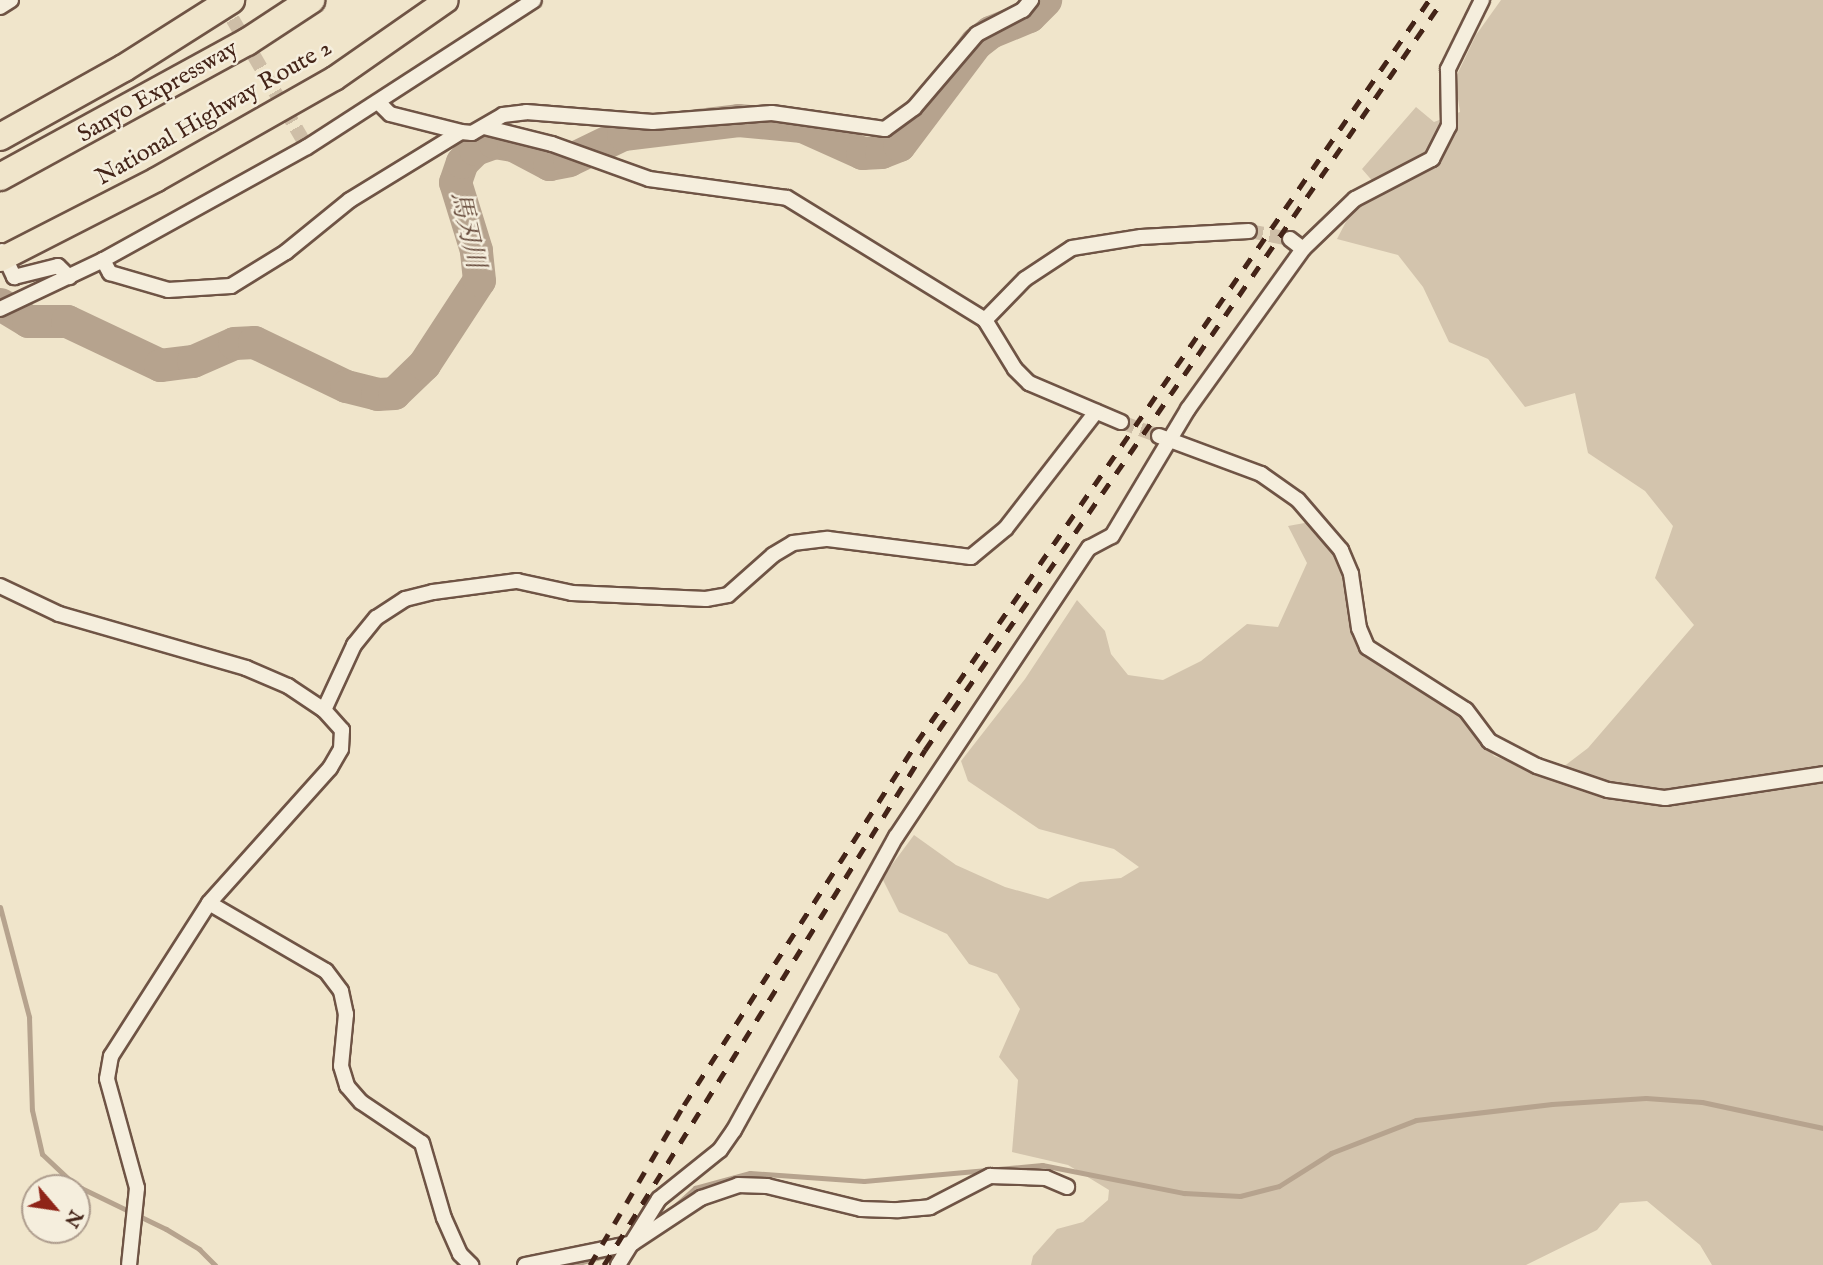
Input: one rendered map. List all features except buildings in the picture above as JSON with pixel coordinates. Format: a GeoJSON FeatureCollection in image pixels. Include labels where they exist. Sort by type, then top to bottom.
{"type":"FeatureCollection","features":[{"type":"Feature","properties":{"kind":"highway","name":"Sanyo Expressway"},"geometry":{"type":"LineString","coordinates":[[0,138],[124,68],[231,0]]}},
{"type":"Feature","properties":{"kind":"highway","name":"Sanyo Expressway"},"geometry":{"type":"LineString","coordinates":[[0,177],[212,62],[311,0]]}},
{"type":"Feature","properties":{"kind":"highway","name":"National Highway Route 2"},"geometry":{"type":"LineString","coordinates":[[1,255],[156,179],[322,84],[446,0]]}},
{"type":"Feature","properties":{"kind":"street"},"geometry":{"type":"LineString","coordinates":[[0,7],[11,0]]}},
{"type":"Feature","properties":{"kind":"street"},"geometry":{"type":"LineString","coordinates":[[0,309],[103,260],[380,104],[534,0]]}},
{"type":"Feature","properties":{"kind":"street"},"geometry":{"type":"LineString","coordinates":[[103,260],[110,273],[168,290],[231,286],[286,251],[350,200],[461,132],[484,127],[503,115],[526,112],[653,122],[772,113],[885,129],[914,108],[977,34],[1023,10],[1031,0]]}},
{"type":"Feature","properties":{"kind":"street"},"geometry":{"type":"LineString","coordinates":[[618,1265],[659,1199],[720,1150],[734,1130],[896,837],[1089,548],[1112,536],[1165,438],[1303,248],[1355,199],[1432,159],[1449,126],[1448,69],[1482,0]]}},
{"type":"Feature","properties":{"kind":"street"},"geometry":{"type":"LineString","coordinates":[[380,104],[390,114],[461,132]]}},
{"type":"Feature","properties":{"kind":"street"},"geometry":{"type":"LineString","coordinates":[[484,127],[552,144],[649,179],[787,198],[985,320],[1015,369],[1029,383],[1121,422]]}},
{"type":"Feature","properties":{"kind":"street"},"geometry":{"type":"LineString","coordinates":[[985,320],[1025,279],[1072,248],[1141,237],[1249,231]]}},
{"type":"Feature","properties":{"kind":"street"},"geometry":{"type":"LineString","coordinates":[[1290,239],[1303,248]]}},
{"type":"Feature","properties":{"kind":"street"},"geometry":{"type":"LineString","coordinates":[[1,255],[14,277],[58,266],[69,277]]}},
{"type":"Feature","properties":{"kind":"street"},"geometry":{"type":"LineString","coordinates":[[324,710],[354,645],[376,618],[405,599],[433,592],[517,581],[572,593],[706,599],[728,595],[773,555],[793,543],[828,539],[971,557],[1006,528],[1096,412]]}},
{"type":"Feature","properties":{"kind":"street"},"geometry":{"type":"LineString","coordinates":[[1165,438],[1261,474],[1298,500],[1341,550],[1351,574],[1359,628],[1367,647],[1399,671],[1466,710],[1489,741],[1527,761],[1608,790],[1665,798],[1823,774]]}},
{"type":"Feature","properties":{"kind":"street"},"geometry":{"type":"LineString","coordinates":[[0,586],[59,614],[246,668],[288,686],[324,710],[342,730],[341,749],[209,903],[111,1056],[107,1079],[130,1157],[137,1203],[129,1265]]}},
{"type":"Feature","properties":{"kind":"street"},"geometry":{"type":"LineString","coordinates":[[209,903],[326,971],[341,992],[346,1014],[341,1066],[347,1086],[361,1102],[422,1143],[444,1218],[460,1254],[471,1265]]}},
{"type":"Feature","properties":{"kind":"street"},"geometry":{"type":"LineString","coordinates":[[525,1265],[633,1243],[701,1198],[738,1185],[767,1186],[861,1209],[898,1210],[930,1206],[990,1176],[1046,1178],[1068,1187]]}},
{"type":"Feature","properties":{"kind":"shaded area"},"geometry":{"type":"Polygon","coordinates":[[[1501,0],[1823,0],[1823,1265],[1712,1265],[1700,1245],[1647,1201],[1620,1203],[1597,1230],[1526,1265],[1031,1265],[1033,1256],[1057,1229],[1083,1222],[1108,1200],[1109,1190],[1068,1165],[1012,1152],[1018,1080],[999,1057],[1020,1009],[997,974],[969,964],[947,934],[899,912],[882,878],[914,835],[956,865],[1005,887],[1048,899],[1080,882],[1121,878],[1139,867],[1114,849],[1039,829],[968,781],[961,761],[1025,679],[1077,600],[1105,631],[1111,654],[1128,675],[1163,680],[1201,661],[1247,624],[1278,627],[1307,563],[1288,526],[1310,522],[1343,566],[1359,648],[1398,677],[1449,706],[1494,756],[1550,777],[1588,748],[1694,625],[1655,578],[1673,526],[1645,491],[1588,453],[1575,393],[1525,407],[1488,359],[1449,342],[1423,287],[1398,255],[1337,239],[1351,212],[1382,192],[1362,169],[1416,107],[1434,122],[1460,112],[1455,79],[1476,35],[1501,0]]]}},
{"type":"Feature","properties":{"kind":"waterway","name":"馬刃川"},"geometry":{"type":"LineString","coordinates":[[0,304],[28,321],[67,321],[160,365],[193,361],[234,343],[254,342],[346,386],[377,394],[394,393],[424,364],[479,280],[476,250],[455,182],[462,162],[475,149],[494,142],[513,145],[549,164],[569,160],[623,134],[738,120],[802,126],[862,153],[881,152],[899,145],[976,43],[990,32],[1029,16],[1045,0]]}},
{"type":"Feature","properties":{"kind":"waterway"},"geometry":{"type":"LineString","coordinates":[[0,907],[29,1017],[32,1110],[42,1154],[75,1185],[166,1229],[199,1249],[215,1265]]}},
{"type":"Feature","properties":{"kind":"waterway"},"geometry":{"type":"LineString","coordinates":[[664,1216],[695,1188],[750,1173],[864,1181],[1042,1165],[1184,1193],[1240,1196],[1279,1186],[1331,1153],[1416,1120],[1552,1104],[1646,1098],[1702,1102],[1823,1128]]}},
{"type":"Feature","properties":{"kind":"waterway"},"geometry":{"type":"LineString","coordinates":[[571,1265],[612,1254]]}},
{"type":"Feature","properties":{"kind":"tunnel"},"geometry":{"type":"LineString","coordinates":[[222,1],[307,147]]}},
{"type":"Feature","properties":{"kind":"tunnel"},"geometry":{"type":"LineString","coordinates":[[1249,231],[1290,239]]}},
{"type":"Feature","properties":{"kind":"tunnel"},"geometry":{"type":"LineString","coordinates":[[1121,422],[1159,436]]}},
{"type":"Feature","properties":{"kind":"railway"},"geometry":{"type":"LineString","coordinates":[[590,1265],[684,1105],[917,742],[1429,0]]}},
{"type":"Feature","properties":{"kind":"railway"},"geometry":{"type":"LineString","coordinates":[[604,1265],[925,750],[1443,0]]}}]}
